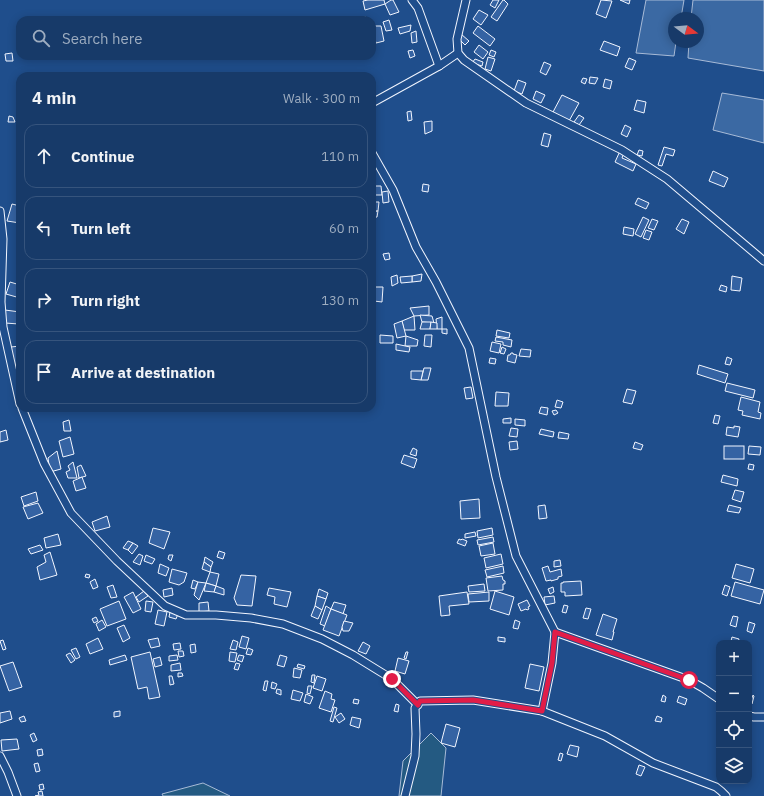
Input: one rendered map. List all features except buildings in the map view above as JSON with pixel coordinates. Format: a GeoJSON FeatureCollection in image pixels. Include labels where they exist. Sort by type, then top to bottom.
{"type":"FeatureCollection","features":[{"type":"Feature","properties":{"kind":"street"},"geometry":{"type":"LineString","coordinates":[[412,0],[418,8],[439,66]]}},
{"type":"Feature","properties":{"kind":"street"},"geometry":{"type":"LineString","coordinates":[[466,0],[457,39],[458,52],[464,60],[526,103],[622,150],[667,179],[764,260]]}},
{"type":"Feature","properties":{"kind":"street"},"geometry":{"type":"LineString","coordinates":[[376,101],[439,66],[458,52]]}},
{"type":"Feature","properties":{"kind":"street"},"geometry":{"type":"LineString","coordinates":[[376,160],[393,190],[416,247],[436,282],[469,348],[496,477],[516,556],[555,632],[552,663],[542,711]]}},
{"type":"Feature","properties":{"kind":"street"},"geometry":{"type":"LineString","coordinates":[[0,211],[3,239],[0,302],[1,327],[16,388]]}},
{"type":"Feature","properties":{"kind":"street"},"geometry":{"type":"LineString","coordinates":[[24,412],[44,463],[71,513],[117,561],[165,606],[186,615],[216,614],[283,624],[322,639],[353,655],[392,679],[418,705]]}},
{"type":"Feature","properties":{"kind":"street"},"geometry":{"type":"LineString","coordinates":[[555,632],[682,677],[716,697]]}},
{"type":"Feature","properties":{"kind":"street"},"geometry":{"type":"LineString","coordinates":[[405,796],[415,756],[415,708],[420,701],[473,700],[542,711],[605,736],[653,763],[716,787],[722,794]]}},
{"type":"Feature","properties":{"kind":"street"},"geometry":{"type":"LineString","coordinates":[[752,717],[764,717]]}},
{"type":"Feature","properties":{"kind":"street"},"geometry":{"type":"LineString","coordinates":[[0,756],[17,796]]}},
{"type":"Feature","properties":{"kind":"shaded area"},"geometry":{"type":"Polygon","coordinates":[[[646,0],[684,0],[682,12],[668,12],[668,48],[675,48],[674,56],[636,53],[646,0]]]}},
{"type":"Feature","properties":{"kind":"shaded area"},"geometry":{"type":"Polygon","coordinates":[[[693,0],[764,0],[764,71],[688,58],[689,48],[704,48],[704,12],[692,12],[693,0]]]}},
{"type":"Feature","properties":{"kind":"shaded area"},"geometry":{"type":"Polygon","coordinates":[[[722,93],[764,100],[764,143],[713,130],[722,93]]]}},
{"type":"Feature","properties":{"kind":"shaded area"},"geometry":{"type":"Polygon","coordinates":[[[431,733],[446,748],[441,796],[399,796],[403,761],[431,733]]]}},
{"type":"Feature","properties":{"kind":"shaded area"},"geometry":{"type":"Polygon","coordinates":[[[203,783],[230,796],[163,796],[162,794],[203,783]]]}},
{"type":"Feature","properties":{"kind":"route"},"geometry":{"type":"LineString","coordinates":[[392,679],[418,705],[420,701],[473,700],[542,711],[552,663],[555,632],[689,680]]}}]}
